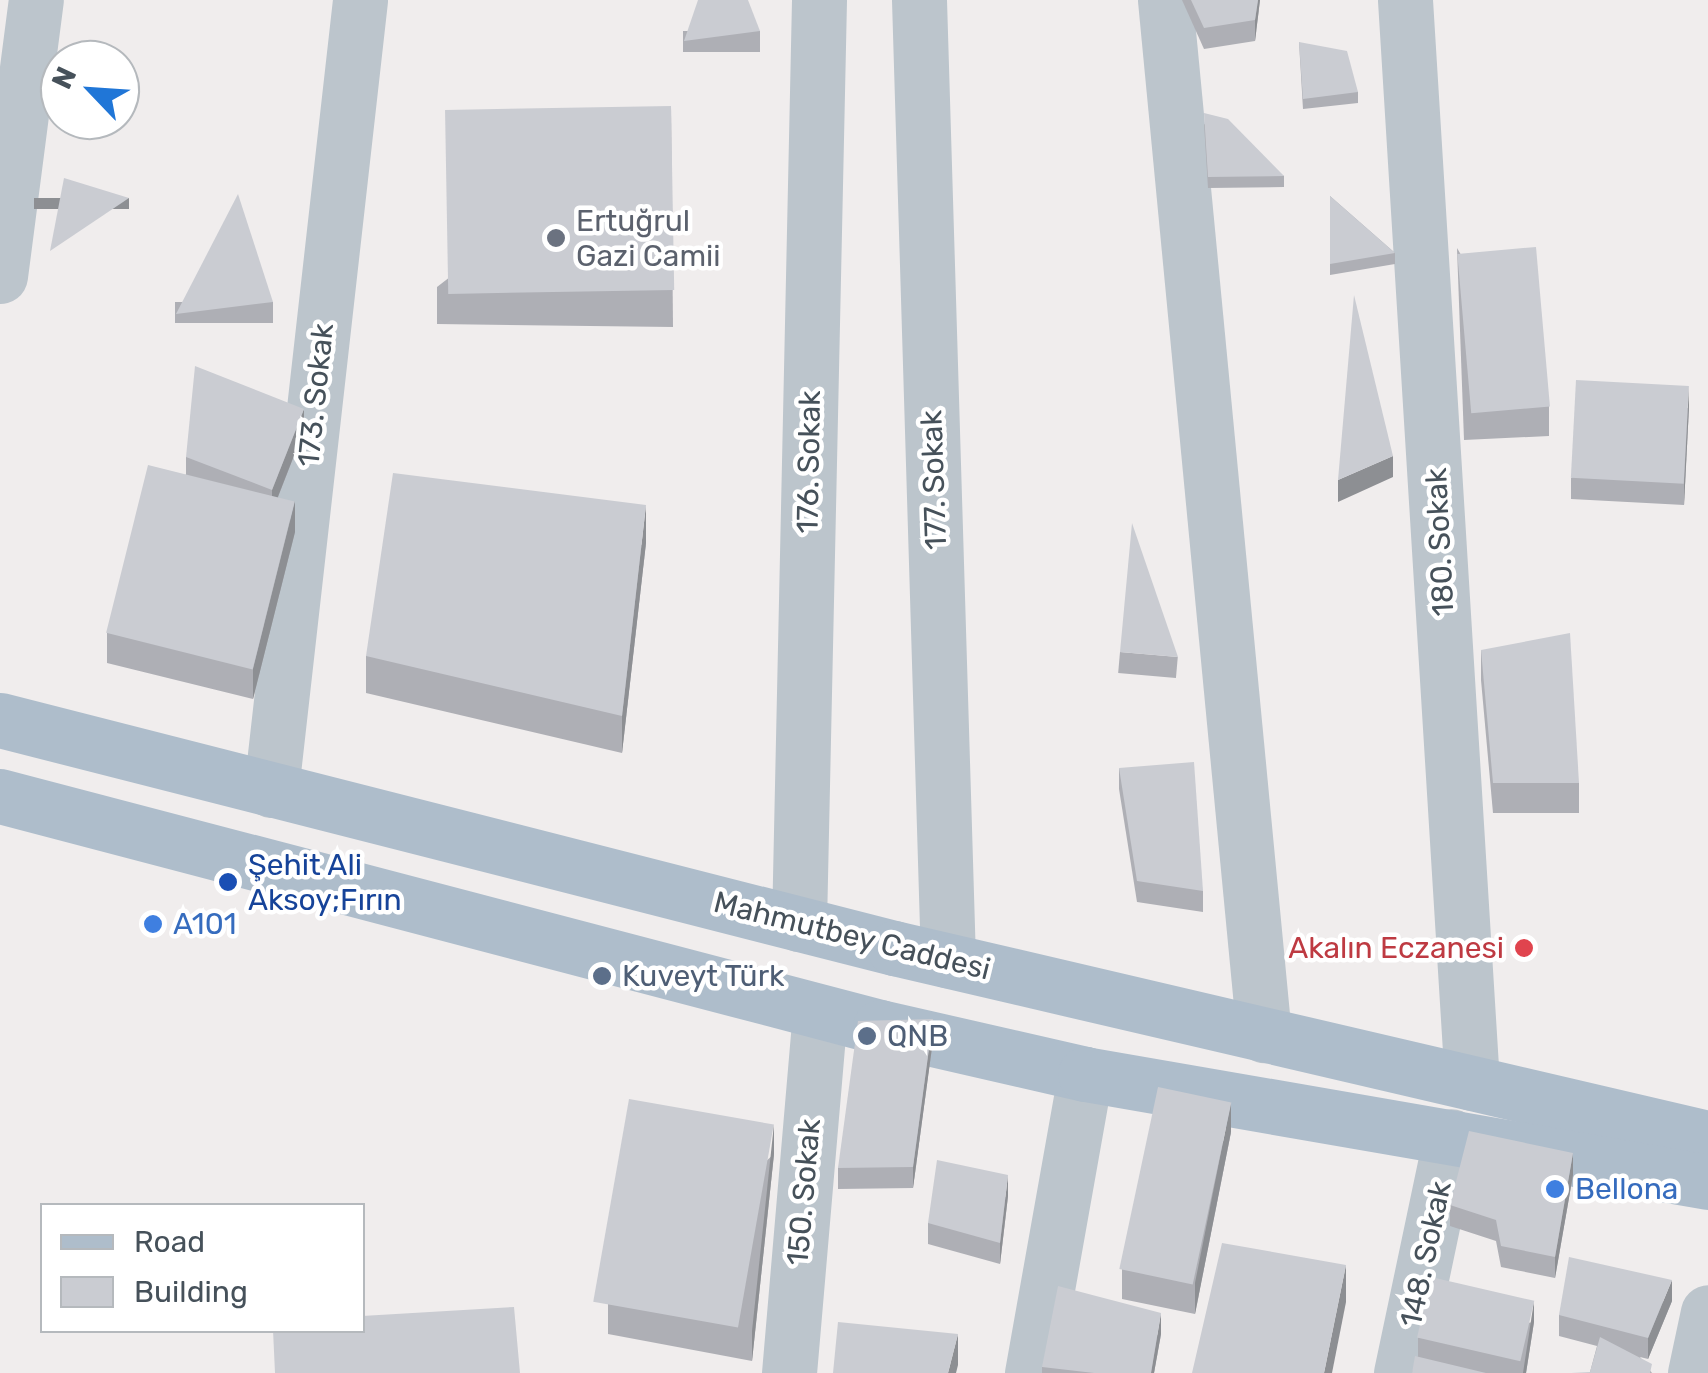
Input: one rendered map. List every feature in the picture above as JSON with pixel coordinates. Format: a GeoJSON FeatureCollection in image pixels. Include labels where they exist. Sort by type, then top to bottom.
{"type":"FeatureCollection","features":[{"type":"Feature","properties":{"kind":"main road","name":"Mahmutbey Caddesi"},"geometry":{"type":"LineString","coordinates":[[0,720],[948,961],[1708,1138]]}},
{"type":"Feature","properties":{"kind":"main road"},"geometry":{"type":"LineString","coordinates":[[0,796],[820,1012],[1085,1074],[1708,1182]]}},
{"type":"Feature","properties":{"kind":"street"},"geometry":{"type":"LineString","coordinates":[[0,276],[36,0]]}},
{"type":"Feature","properties":{"kind":"street","name":"173. Sokak"},"geometry":{"type":"LineString","coordinates":[[271,790],[360,0]]}},
{"type":"Feature","properties":{"kind":"street","name":"176. Sokak"},"geometry":{"type":"LineString","coordinates":[[799,924],[819,0]]}},
{"type":"Feature","properties":{"kind":"street","name":"177. Sokak"},"geometry":{"type":"LineString","coordinates":[[920,0],[948,961]]}},
{"type":"Feature","properties":{"kind":"street"},"geometry":{"type":"LineString","coordinates":[[1165,0],[1264,1035]]}},
{"type":"Feature","properties":{"kind":"street","name":"180. Sokak"},"geometry":{"type":"LineString","coordinates":[[1406,0],[1472,1083]]}},
{"type":"Feature","properties":{"kind":"street","name":"150. Sokak"},"geometry":{"type":"LineString","coordinates":[[789,1373],[820,1012]]}},
{"type":"Feature","properties":{"kind":"street"},"geometry":{"type":"LineString","coordinates":[[1032,1373],[1085,1074]]}},
{"type":"Feature","properties":{"kind":"street","name":"148. Sokak"},"geometry":{"type":"LineString","coordinates":[[1400,1373],[1451,1136]]}},
{"type":"Feature","properties":{"kind":"street"},"geometry":{"type":"LineString","coordinates":[[1695,1373],[1708,1312]]}},
{"type":"Feature","properties":{"kind":"building"},"geometry":{"type":"Polygon","coordinates":[[[698,0],[748,0],[760,31],[684,41],[698,0]]]}},
{"type":"Feature","properties":{"kind":"building"},"geometry":{"type":"Polygon","coordinates":[[[1191,0],[1258,0],[1255,20],[1204,28],[1191,0]]]}},
{"type":"Feature","properties":{"kind":"building"},"geometry":{"type":"Polygon","coordinates":[[[1299,42],[1347,51],[1358,92],[1303,99],[1299,42]]]}},
{"type":"Feature","properties":{"kind":"building","name":"Ertuğrul Gazi Camii"},"geometry":{"type":"Polygon","coordinates":[[[671,106],[674,290],[448,294],[445,110],[671,106]]]}},
{"type":"Feature","properties":{"kind":"building"},"geometry":{"type":"Polygon","coordinates":[[[1204,113],[1228,119],[1284,176],[1208,177],[1204,113]]]}},
{"type":"Feature","properties":{"kind":"building"},"geometry":{"type":"Polygon","coordinates":[[[64,178],[129,198],[50,251],[64,178]]]}},
{"type":"Feature","properties":{"kind":"building"},"geometry":{"type":"Polygon","coordinates":[[[238,194],[273,302],[176,314],[238,194]]]}},
{"type":"Feature","properties":{"kind":"building"},"geometry":{"type":"Polygon","coordinates":[[[1330,196],[1395,253],[1330,264],[1330,196]]]}},
{"type":"Feature","properties":{"kind":"building"},"geometry":{"type":"Polygon","coordinates":[[[1536,247],[1550,406],[1471,413],[1457,254],[1536,247]]]}},
{"type":"Feature","properties":{"kind":"building"},"geometry":{"type":"Polygon","coordinates":[[[1354,295],[1393,456],[1338,480],[1354,295]]]}},
{"type":"Feature","properties":{"kind":"building"},"geometry":{"type":"Polygon","coordinates":[[[195,366],[304,409],[272,490],[186,457],[195,366]]]}},
{"type":"Feature","properties":{"kind":"building"},"geometry":{"type":"Polygon","coordinates":[[[1576,380],[1689,386],[1684,484],[1571,478],[1576,380]]]}},
{"type":"Feature","properties":{"kind":"building"},"geometry":{"type":"Polygon","coordinates":[[[148,465],[295,502],[253,669],[106,633],[148,465]]]}},
{"type":"Feature","properties":{"kind":"building"},"geometry":{"type":"Polygon","coordinates":[[[393,473],[646,505],[622,716],[366,656],[393,473]]]}},
{"type":"Feature","properties":{"kind":"building"},"geometry":{"type":"Polygon","coordinates":[[[1132,523],[1178,657],[1120,652],[1132,523]]]}},
{"type":"Feature","properties":{"kind":"building"},"geometry":{"type":"Polygon","coordinates":[[[1570,633],[1579,783],[1493,783],[1481,650],[1570,633]]]}},
{"type":"Feature","properties":{"kind":"building"},"geometry":{"type":"Polygon","coordinates":[[[1194,762],[1203,891],[1137,881],[1119,768],[1194,762]]]}},
{"type":"Feature","properties":{"kind":"building"},"geometry":{"type":"Polygon","coordinates":[[[933,1019],[913,1167],[838,1168],[858,1021],[933,1019]]]}},
{"type":"Feature","properties":{"kind":"building"},"geometry":{"type":"Polygon","coordinates":[[[1158,1087],[1231,1103],[1193,1285],[1119,1269],[1158,1087]]]}},
{"type":"Feature","properties":{"kind":"building"},"geometry":{"type":"Polygon","coordinates":[[[629,1099],[774,1125],[738,1327],[593,1302],[629,1099]]]}},
{"type":"Feature","properties":{"kind":"building"},"geometry":{"type":"Polygon","coordinates":[[[1469,1131],[1573,1153],[1555,1257],[1501,1246],[1496,1220],[1450,1205],[1469,1131]]]}},
{"type":"Feature","properties":{"kind":"building"},"geometry":{"type":"Polygon","coordinates":[[[937,1160],[1008,1175],[1000,1243],[928,1223],[937,1160]]]}},
{"type":"Feature","properties":{"kind":"building"},"geometry":{"type":"Polygon","coordinates":[[[1222,1243],[1346,1265],[1324,1373],[1192,1373],[1222,1243]]]}},
{"type":"Feature","properties":{"kind":"building"},"geometry":{"type":"Polygon","coordinates":[[[1569,1257],[1672,1280],[1648,1338],[1559,1315],[1569,1257]]]}},
{"type":"Feature","properties":{"kind":"building"},"geometry":{"type":"Polygon","coordinates":[[[1431,1277],[1534,1301],[1520,1361],[1417,1337],[1431,1277]]]}},
{"type":"Feature","properties":{"kind":"building"},"geometry":{"type":"Polygon","coordinates":[[[1058,1286],[1161,1313],[1151,1373],[1094,1373],[1042,1367],[1058,1286]]]}},
{"type":"Feature","properties":{"kind":"building"},"geometry":{"type":"Polygon","coordinates":[[[514,1307],[520,1373],[275,1373],[273,1333],[365,1333],[365,1316],[514,1307]]]}},
{"type":"Feature","properties":{"kind":"building"},"geometry":{"type":"Polygon","coordinates":[[[838,1322],[958,1334],[948,1373],[833,1373],[838,1322]]]}},
{"type":"Feature","properties":{"kind":"building"},"geometry":{"type":"Polygon","coordinates":[[[1600,1337],[1652,1364],[1650,1373],[1571,1373],[1590,1372],[1600,1337]]]}},
{"type":"Feature","properties":{"kind":"building"},"geometry":{"type":"Polygon","coordinates":[[[1415,1356],[1486,1373],[1412,1373],[1415,1356]]]}},
{"type":"Feature","properties":{"kind":"place","name":"Ertuğrul Gazi Camii"},"geometry":{"type":"Point","coordinates":[556,238]}},
{"type":"Feature","properties":{"kind":"place","name":"Şehit Ali Aksoy;Fırın"},"geometry":{"type":"Point","coordinates":[228,882]}},
{"type":"Feature","properties":{"kind":"place","name":"A101"},"geometry":{"type":"Point","coordinates":[153,924]}},
{"type":"Feature","properties":{"kind":"place","name":"Akalın Eczanesi"},"geometry":{"type":"Point","coordinates":[1524,948]}},
{"type":"Feature","properties":{"kind":"place","name":"Kuveyt Türk"},"geometry":{"type":"Point","coordinates":[602,976]}},
{"type":"Feature","properties":{"kind":"place","name":"QNB"},"geometry":{"type":"Point","coordinates":[867,1036]}},
{"type":"Feature","properties":{"kind":"place","name":"Bellona"},"geometry":{"type":"Point","coordinates":[1555,1189]}}]}
